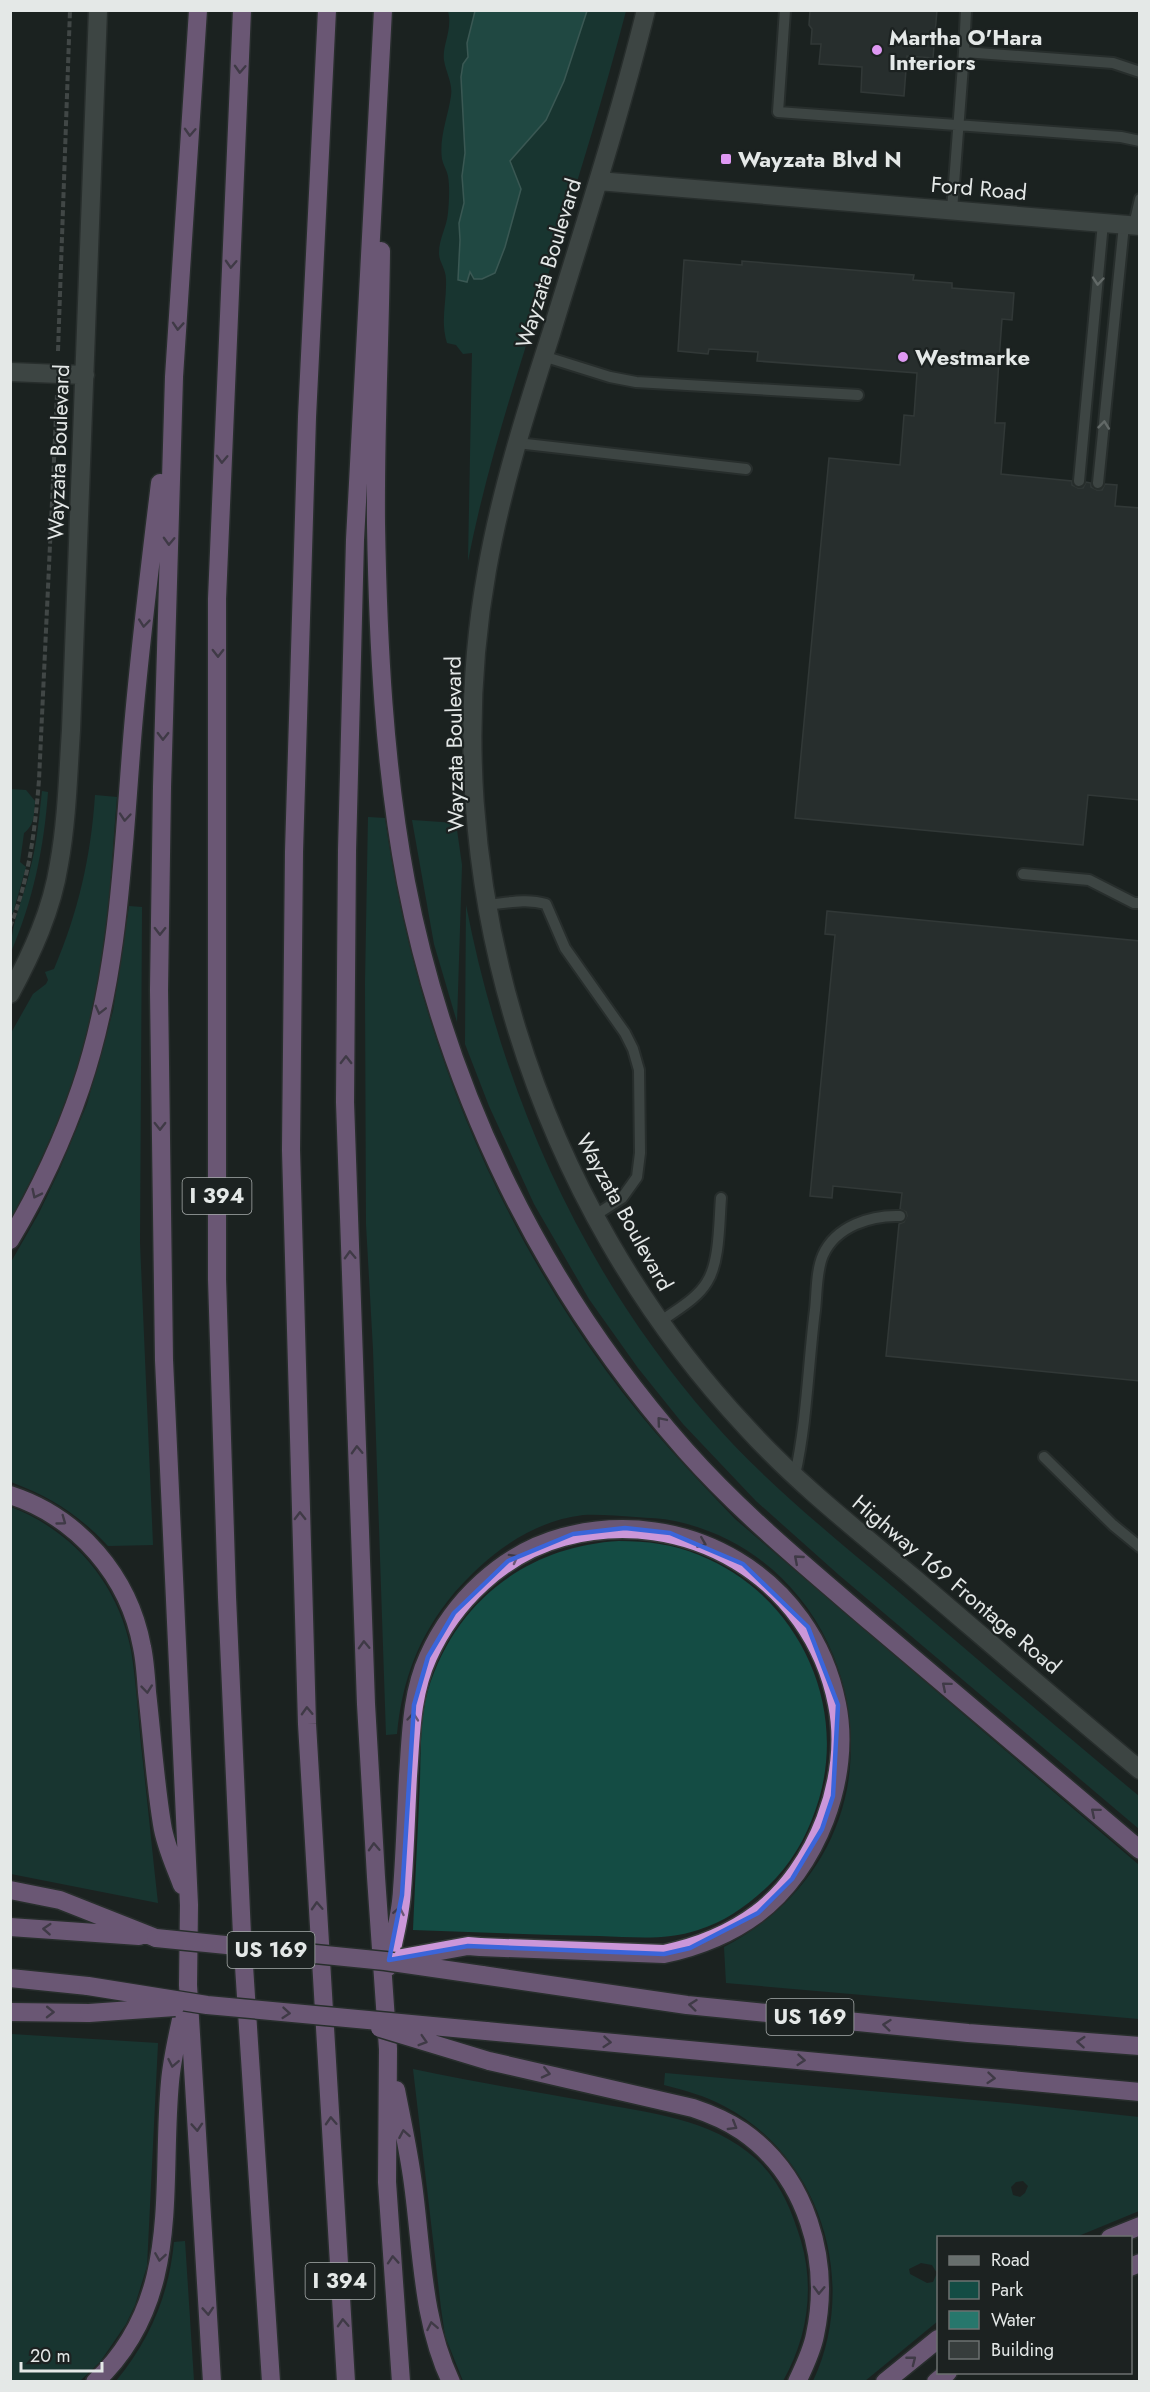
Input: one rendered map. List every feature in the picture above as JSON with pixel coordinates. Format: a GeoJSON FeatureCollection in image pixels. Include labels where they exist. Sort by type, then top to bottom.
{"type":"FeatureCollection","features":[{"type":"Feature","properties":{"kind":"highway"},"geometry":{"type":"LineString","coordinates":[[198,10],[174,377],[159,990],[161,1187],[169,1488],[189,1905],[188,1985],[212,2382]]}},
{"type":"Feature","properties":{"kind":"highway","name":"I 394"},"geometry":{"type":"LineString","coordinates":[[242,10],[218,599],[217,1279],[227,1586],[242,1923],[271,2382]]}},
{"type":"Feature","properties":{"kind":"highway","name":"I 394"},"geometry":{"type":"LineString","coordinates":[[327,10],[306,429],[294,863],[291,1150],[307,1724],[346,2382]]}},
{"type":"Feature","properties":{"kind":"highway"},"geometry":{"type":"LineString","coordinates":[[383,10],[376,517],[387,738],[397,828],[409,895],[436,1005],[472,1108],[522,1216],[558,1279],[620,1369],[688,1453],[772,1536],[1140,1850]]}},
{"type":"Feature","properties":{"kind":"highway"},"geometry":{"type":"LineString","coordinates":[[383,10],[355,552],[347,851],[345,1102],[366,1704],[388,2049],[387,2182],[401,2382]]}},
{"type":"Feature","properties":{"kind":"highway"},"geometry":{"type":"LineString","coordinates":[[10,1240],[28,1209],[64,1133],[82,1085],[104,995],[118,902],[139,666],[174,377]]}},
{"type":"Feature","properties":{"kind":"highway"},"geometry":{"type":"LineString","coordinates":[[10,1495],[43,1508],[88,1542],[109,1567],[126,1597],[142,1647],[162,1827],[189,1905]]}},
{"type":"Feature","properties":{"kind":"highway"},"geometry":{"type":"LineString","coordinates":[[384,1989],[402,1895],[414,1705],[428,1657],[454,1613],[470,1594],[508,1561],[550,1541],[573,1534],[600,1530],[648,1529],[670,1533],[703,1543],[743,1564],[769,1584],[808,1627],[821,1653],[838,1705],[839,1748],[833,1796],[822,1828],[792,1879],[758,1913],[718,1937],[690,1948],[664,1954],[468,1946],[385,1961]]}},
{"type":"Feature","properties":{"kind":"highway"},"geometry":{"type":"LineString","coordinates":[[10,1890],[60,1900],[156,1938]]}},
{"type":"Feature","properties":{"kind":"highway","name":"US 169"},"geometry":{"type":"LineString","coordinates":[[10,1927],[156,1938],[385,1961],[687,2005],[968,2033],[1140,2046]]}},
{"type":"Feature","properties":{"kind":"highway","name":"US 169"},"geometry":{"type":"LineString","coordinates":[[10,1978],[88,1986],[207,2005],[1140,2092]]}},
{"type":"Feature","properties":{"kind":"highway"},"geometry":{"type":"LineString","coordinates":[[95,2382],[115,2363],[131,2340],[154,2288],[160,2257],[164,2213],[170,2081],[188,1985]]}},
{"type":"Feature","properties":{"kind":"highway"},"geometry":{"type":"LineString","coordinates":[[10,2012],[90,2013],[207,2005]]}},
{"type":"Feature","properties":{"kind":"highway"},"geometry":{"type":"LineString","coordinates":[[346,2018],[489,2061],[693,2108],[721,2118],[743,2132],[767,2152],[789,2179],[807,2214],[816,2246],[819,2313],[815,2337],[797,2382]]}},
{"type":"Feature","properties":{"kind":"highway"},"geometry":{"type":"LineString","coordinates":[[388,2049],[413,2182],[433,2335],[441,2362],[451,2382]]}},
{"type":"Feature","properties":{"kind":"highway"},"geometry":{"type":"LineString","coordinates":[[1115,2236],[1140,2226]]}},
{"type":"Feature","properties":{"kind":"highway"},"geometry":{"type":"LineString","coordinates":[[885,2382],[937,2341]]}},
{"type":"Feature","properties":{"kind":"street","name":"Wayzata Boulevard"},"geometry":{"type":"LineString","coordinates":[[10,994],[38,938],[51,900],[64,832],[71,730],[98,10]]}},
{"type":"Feature","properties":{"kind":"street","name":"Wayzata Boulevard"},"geometry":{"type":"LineString","coordinates":[[646,10],[598,181],[517,443],[487,568],[474,679],[475,796],[487,906],[504,987],[528,1067],[562,1152],[618,1259],[660,1322],[747,1429]]}},
{"type":"Feature","properties":{"kind":"street","name":"Ford Road"},"geometry":{"type":"LineString","coordinates":[[598,181],[1133,226]]}},
{"type":"Feature","properties":{"kind":"street"},"geometry":{"type":"LineString","coordinates":[[10,372],[84,375]]}},
{"type":"Feature","properties":{"kind":"street","name":"Highway 169 Frontage Road"},"geometry":{"type":"LineString","coordinates":[[747,1429],[834,1511],[1138,1764]]}},
{"type":"Feature","properties":{"kind":"lane"},"geometry":{"type":"LineString","coordinates":[[786,10],[778,112],[1121,137],[1140,141]]}},
{"type":"Feature","properties":{"kind":"lane"},"geometry":{"type":"LineString","coordinates":[[952,210],[966,10]]}},
{"type":"Feature","properties":{"kind":"lane"},"geometry":{"type":"LineString","coordinates":[[964,52],[1113,63],[1140,72]]}},
{"type":"Feature","properties":{"kind":"lane"},"geometry":{"type":"LineString","coordinates":[[1098,483],[1133,226],[1140,199]]}},
{"type":"Feature","properties":{"kind":"lane"},"geometry":{"type":"LineString","coordinates":[[1079,482],[1103,223]]}},
{"type":"Feature","properties":{"kind":"lane"},"geometry":{"type":"LineString","coordinates":[[543,356],[610,377],[636,382],[858,395]]}},
{"type":"Feature","properties":{"kind":"lane"},"geometry":{"type":"LineString","coordinates":[[517,443],[746,469]]}},
{"type":"Feature","properties":{"kind":"lane"},"geometry":{"type":"LineString","coordinates":[[1023,873],[1089,880],[1134,903],[1140,903]]}},
{"type":"Feature","properties":{"kind":"lane"},"geometry":{"type":"LineString","coordinates":[[487,906],[521,901],[546,904],[565,948],[625,1033],[633,1049],[639,1070],[640,1153],[637,1177],[622,1198],[594,1215]]}},
{"type":"Feature","properties":{"kind":"lane"},"geometry":{"type":"LineString","coordinates":[[660,1322],[699,1292],[708,1281],[714,1263],[721,1198]]}},
{"type":"Feature","properties":{"kind":"lane"},"geometry":{"type":"LineString","coordinates":[[795,1475],[801,1446],[815,1309],[823,1256],[830,1245],[850,1226],[879,1215],[900,1216]]}},
{"type":"Feature","properties":{"kind":"lane"},"geometry":{"type":"LineString","coordinates":[[1044,1457],[1113,1525],[1140,1547]]}},
{"type":"Feature","properties":{"kind":"path"},"geometry":{"type":"LineString","coordinates":[[58,339],[70,10]]}},
{"type":"Feature","properties":{"kind":"path"},"geometry":{"type":"LineString","coordinates":[[10,927],[27,875],[36,816],[55,419]]}},
{"type":"Feature","properties":{"kind":"highlighted area"},"geometry":{"type":"Polygon","coordinates":[[[625,1528],[670,1533],[743,1564],[808,1627],[838,1705],[833,1796],[822,1829],[792,1879],[758,1913],[690,1948],[664,1954],[468,1946],[389,1960],[402,1895],[414,1705],[428,1657],[454,1613],[508,1561],[573,1534],[625,1528]]]}},
{"type":"Feature","properties":{"kind":"green space"},"geometry":{"type":"Polygon","coordinates":[[[448,11],[475,11],[467,43],[468,57],[463,64],[461,77],[465,153],[462,176],[464,203],[459,223],[458,280],[467,282],[470,271],[505,247],[521,189],[510,162],[546,120],[564,81],[587,11],[626,11],[593,127],[515,380],[468,561],[472,353],[463,354],[456,345],[447,343],[444,319],[446,275],[439,253],[449,200],[448,176],[441,151],[451,91],[444,60],[449,25],[448,11]]]}},
{"type":"Feature","properties":{"kind":"green space"},"geometry":{"type":"Polygon","coordinates":[[[10,789],[26,790],[35,801],[32,823],[24,833],[20,862],[26,867],[13,913],[10,912],[10,789]]]}},
{"type":"Feature","properties":{"kind":"green space"},"geometry":{"type":"Polygon","coordinates":[[[42,791],[48,792],[40,854],[26,913],[11,952],[15,921],[38,831],[42,791]]]}},
{"type":"Feature","properties":{"kind":"green space"},"geometry":{"type":"Polygon","coordinates":[[[95,795],[117,797],[106,928],[94,1006],[79,1061],[60,1115],[11,1218],[11,1033],[33,994],[46,984],[48,980],[45,972],[54,969],[70,927],[87,863],[95,795]]]}},
{"type":"Feature","properties":{"kind":"green space"},"geometry":{"type":"Polygon","coordinates":[[[368,817],[385,818],[398,893],[415,966],[436,1038],[462,1109],[491,1177],[564,1309],[607,1372],[652,1429],[735,1519],[1139,1865],[1139,2019],[726,1983],[724,1947],[747,1934],[787,1901],[819,1861],[831,1839],[847,1789],[851,1744],[847,1700],[834,1658],[815,1619],[789,1585],[756,1557],[718,1535],[670,1520],[583,1515],[546,1524],[511,1542],[467,1579],[431,1625],[408,1677],[399,1714],[397,1734],[386,1735],[373,1349],[366,1224],[365,984],[368,817]]]}},
{"type":"Feature","properties":{"kind":"green space"},"geometry":{"type":"Polygon","coordinates":[[[412,820],[456,823],[462,865],[457,1022],[434,944],[412,820]]]}},
{"type":"Feature","properties":{"kind":"green space"},"geometry":{"type":"Polygon","coordinates":[[[466,905],[482,976],[502,1045],[526,1113],[554,1179],[587,1243],[624,1304],[665,1364],[711,1420],[776,1486],[1139,1796],[1139,1829],[839,1575],[756,1501],[683,1424],[638,1368],[589,1299],[534,1204],[489,1106],[465,1044],[466,905]]]}},
{"type":"Feature","properties":{"kind":"green space"},"geometry":{"type":"Polygon","coordinates":[[[129,906],[142,907],[140,1243],[153,1545],[108,1546],[86,1525],[63,1508],[11,1482],[11,1262],[39,1213],[87,1104],[113,1011],[129,906]]]}},
{"type":"Feature","properties":{"kind":"green space"},"geometry":{"type":"Polygon","coordinates":[[[11,1507],[33,1517],[73,1545],[104,1582],[125,1626],[134,1673],[158,1903],[11,1874],[11,1507]]]}},
{"type":"Feature","properties":{"kind":"green space"},"geometry":{"type":"Polygon","coordinates":[[[619,1541],[679,1548],[733,1572],[762,1595],[787,1623],[806,1654],[819,1688],[826,1724],[826,1762],[819,1799],[802,1841],[776,1878],[750,1902],[730,1916],[709,1926],[673,1936],[637,1937],[413,1930],[422,1723],[428,1690],[440,1658],[456,1630],[476,1605],[499,1584],[526,1567],[555,1554],[586,1545],[619,1541]]]}},
{"type":"Feature","properties":{"kind":"green space"},"geometry":{"type":"Polygon","coordinates":[[[11,2034],[158,2043],[147,2266],[135,2305],[126,2324],[100,2362],[80,2381],[11,2381],[11,2034]]]}},
{"type":"Feature","properties":{"kind":"green space"},"geometry":{"type":"Polygon","coordinates":[[[413,2069],[678,2119],[719,2134],[756,2159],[772,2177],[789,2208],[805,2259],[808,2295],[803,2331],[783,2381],[463,2381],[445,2336],[413,2069]]]}},
{"type":"Feature","properties":{"kind":"green space"},"geometry":{"type":"Polygon","coordinates":[[[665,2073],[1008,2103],[1139,2117],[1139,2211],[1078,2236],[937,2236],[937,2273],[937,2322],[865,2381],[813,2381],[826,2343],[832,2304],[831,2265],[822,2226],[807,2190],[786,2157],[758,2128],[717,2102],[664,2085],[665,2073]],[[1023,2181],[1016,2182],[1011,2187],[1013,2195],[1020,2197],[1028,2186],[1023,2181]],[[921,2263],[909,2269],[910,2274],[927,2283],[933,2282],[937,2273],[932,2265],[921,2263]]]}},
{"type":"Feature","properties":{"kind":"green space"},"geometry":{"type":"Polygon","coordinates":[[[185,2241],[194,2381],[116,2381],[139,2349],[156,2316],[168,2280],[174,2242],[185,2241]]]}},
{"type":"Feature","properties":{"kind":"water"},"geometry":{"type":"Polygon","coordinates":[[[475,11],[587,11],[564,81],[546,120],[510,161],[521,189],[505,247],[495,273],[482,279],[474,279],[470,272],[467,282],[458,280],[459,223],[464,203],[462,176],[465,153],[461,77],[463,64],[468,57],[467,43],[475,11]]]}},
{"type":"Feature","properties":{"kind":"building","name":"Martha O'Hara Interiors"},"geometry":{"type":"Polygon","coordinates":[[[810,10],[937,10],[933,58],[907,56],[904,96],[861,92],[862,67],[819,64],[821,44],[811,44],[810,10]]]}},
{"type":"Feature","properties":{"kind":"building"},"geometry":{"type":"Polygon","coordinates":[[[684,260],[742,265],[742,261],[914,275],[913,280],[952,283],[952,288],[1014,293],[1012,320],[1002,319],[999,360],[995,423],[1005,423],[1001,474],[1072,481],[1072,485],[1078,488],[1083,488],[1086,482],[1091,483],[1091,487],[1097,490],[1102,490],[1105,484],[1117,485],[1115,506],[1140,508],[1140,800],[1088,795],[1083,845],[795,818],[829,458],[900,465],[904,415],[914,416],[917,373],[757,361],[758,352],[709,349],[708,354],[678,351],[684,260]]]}},
{"type":"Feature","properties":{"kind":"building"},"geometry":{"type":"Polygon","coordinates":[[[827,911],[1140,941],[1140,1381],[886,1356],[899,1224],[904,1222],[907,1216],[906,1212],[900,1209],[902,1193],[833,1186],[832,1198],[810,1196],[835,935],[825,934],[827,911]]]}},
{"type":"Feature","properties":{"kind":"place","name":"Martha O'Hara Interiors"},"geometry":{"type":"Point","coordinates":[877,50]}},
{"type":"Feature","properties":{"kind":"place","name":"Wayzata Blvd N"},"geometry":{"type":"Point","coordinates":[726,159]}},
{"type":"Feature","properties":{"kind":"place","name":"Westmarke"},"geometry":{"type":"Point","coordinates":[903,357]}}]}
